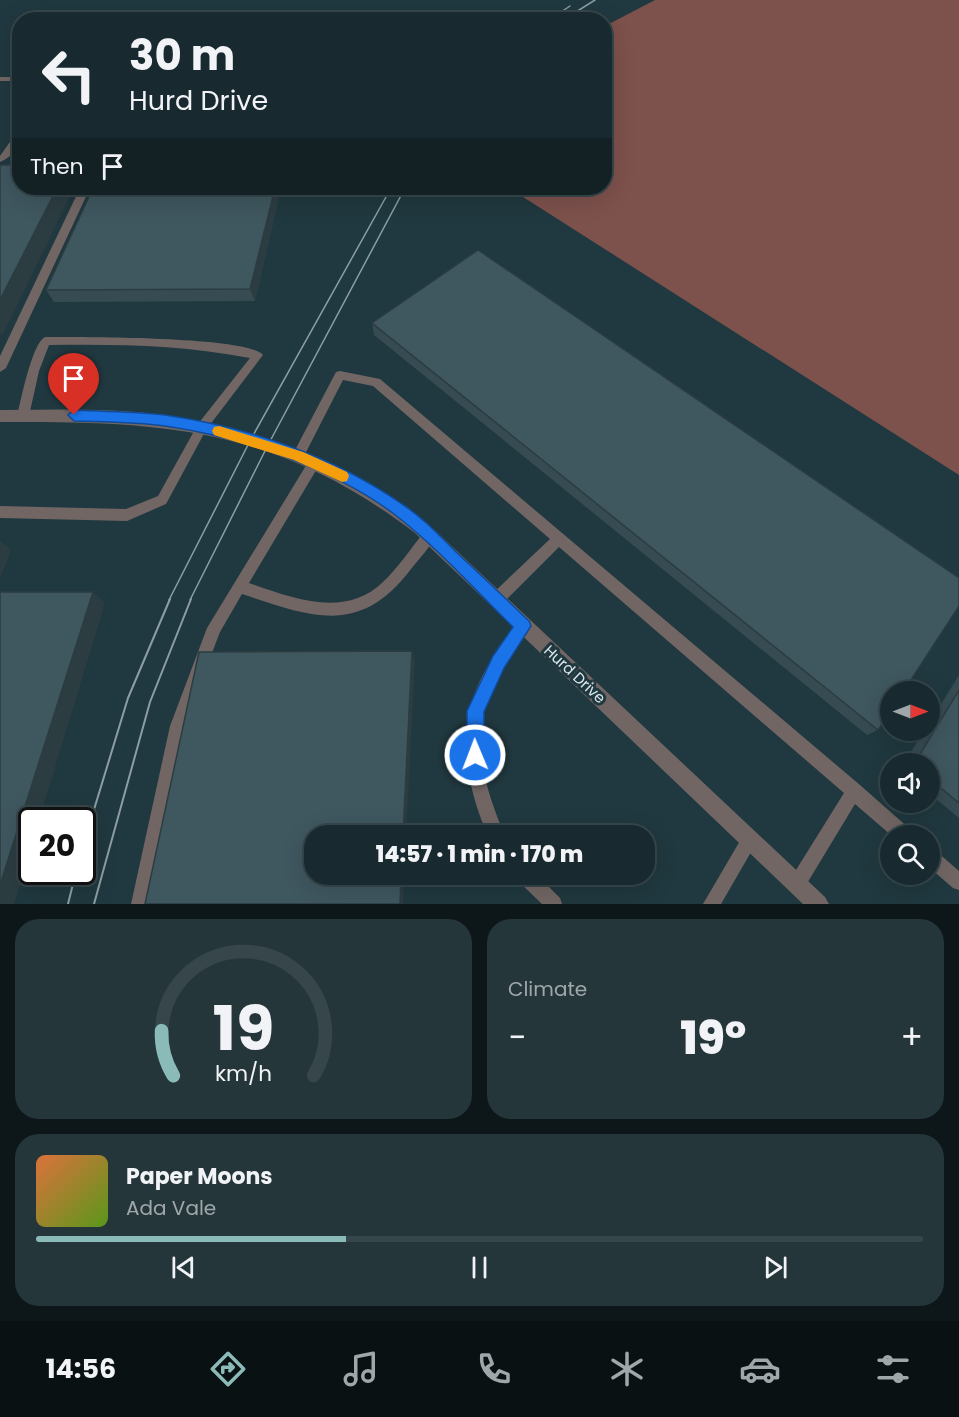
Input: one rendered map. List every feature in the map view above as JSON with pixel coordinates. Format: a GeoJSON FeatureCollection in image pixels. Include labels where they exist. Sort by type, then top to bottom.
{"type":"FeatureCollection","features":[{"type":"Feature","properties":{"kind":"street","name":"Hurd Drive"},"geometry":{"type":"LineString","coordinates":[[0,416],[103,416],[162,420],[202,427],[251,439],[306,459],[397,508],[497,599],[818,904]]}},
{"type":"Feature","properties":{"kind":"lane"},"geometry":{"type":"LineString","coordinates":[[0,159],[6,156],[12,147]]}},
{"type":"Feature","properties":{"kind":"lane"},"geometry":{"type":"LineString","coordinates":[[0,368],[82,195]]}},
{"type":"Feature","properties":{"kind":"lane"},"geometry":{"type":"LineString","coordinates":[[0,512],[127,515],[162,500],[202,427],[258,355],[220,347],[166,341],[45,341],[33,371],[23,416]]}},
{"type":"Feature","properties":{"kind":"lane"},"geometry":{"type":"LineString","coordinates":[[139,904],[177,726],[214,628],[239,586],[306,459],[340,375],[376,382],[893,825]]}},
{"type":"Feature","properties":{"kind":"lane"},"geometry":{"type":"LineString","coordinates":[[239,586],[295,604],[330,612],[357,608],[382,592],[429,536]]}},
{"type":"Feature","properties":{"kind":"lane"},"geometry":{"type":"LineString","coordinates":[[497,599],[559,539]]}},
{"type":"Feature","properties":{"kind":"lane"},"geometry":{"type":"LineString","coordinates":[[492,825],[482,801],[477,771],[474,740],[476,711],[498,662],[524,626]]}},
{"type":"Feature","properties":{"kind":"lane"},"geometry":{"type":"LineString","coordinates":[[797,884],[854,791]]}},
{"type":"Feature","properties":{"kind":"lane"},"geometry":{"type":"LineString","coordinates":[[711,904],[750,840]]}},
{"type":"Feature","properties":{"kind":"lane"},"geometry":{"type":"LineString","coordinates":[[940,866],[959,882]]}},
{"type":"Feature","properties":{"kind":"lane"},"geometry":{"type":"LineString","coordinates":[[535,885],[554,904]]}},
{"type":"Feature","properties":{"kind":"shaded area"},"geometry":{"type":"Polygon","coordinates":[[[655,0],[959,0],[959,475],[520,195],[612,195],[612,22],[655,0]]]}},
{"type":"Feature","properties":{"kind":"building"},"geometry":{"type":"Polygon","coordinates":[[[0,165],[12,165],[12,195],[53,195],[0,300],[0,165]]]}},
{"type":"Feature","properties":{"kind":"building"},"geometry":{"type":"Polygon","coordinates":[[[90,195],[273,195],[250,289],[46,290],[90,195]]]}},
{"type":"Feature","properties":{"kind":"building"},"geometry":{"type":"Polygon","coordinates":[[[478,250],[959,578],[959,606],[910,681],[880,681],[880,727],[878,730],[372,323],[478,250]]]}},
{"type":"Feature","properties":{"kind":"building"},"geometry":{"type":"Polygon","coordinates":[[[0,592],[93,592],[25,807],[18,807],[18,828],[0,885],[0,592]]]}},
{"type":"Feature","properties":{"kind":"building"},"geometry":{"type":"Polygon","coordinates":[[[412,651],[404,825],[304,825],[304,885],[401,885],[400,904],[145,904],[199,652],[412,651]]]}},
{"type":"Feature","properties":{"kind":"building"},"geometry":{"type":"Polygon","coordinates":[[[959,690],[959,803],[940,787],[940,753],[921,753],[928,741],[940,741],[940,721],[959,690]]]}},
{"type":"Feature","properties":{"kind":"tram line"},"geometry":{"type":"LineString","coordinates":[[576,12],[595,0]]}},
{"type":"Feature","properties":{"kind":"tram line"},"geometry":{"type":"LineString","coordinates":[[561,12],[570,6]]}},
{"type":"Feature","properties":{"kind":"tram line"},"geometry":{"type":"LineString","coordinates":[[169,600],[251,439],[387,195]]}},
{"type":"Feature","properties":{"kind":"tram line"},"geometry":{"type":"LineString","coordinates":[[190,600],[268,445],[401,195]]}},
{"type":"Feature","properties":{"kind":"tram line"},"geometry":{"type":"LineString","coordinates":[[95,807],[128,698],[170,599]]}},
{"type":"Feature","properties":{"kind":"tram line"},"geometry":{"type":"LineString","coordinates":[[94,904],[150,702],[191,599]]}},
{"type":"Feature","properties":{"kind":"tram line"},"geometry":{"type":"LineString","coordinates":[[68,904],[73,885]]}},
{"type":"Feature","properties":{"kind":"slow traffic"},"geometry":{"type":"LineString","coordinates":[[219,431],[251,439],[298,456],[342,476]]}},
{"type":"Feature","properties":{"kind":"route"},"geometry":{"type":"LineString","coordinates":[[74,415],[162,420],[251,439],[298,456],[345,478],[397,508],[421,528],[524,626],[498,662],[484,688],[476,711],[475,755]]}}]}
